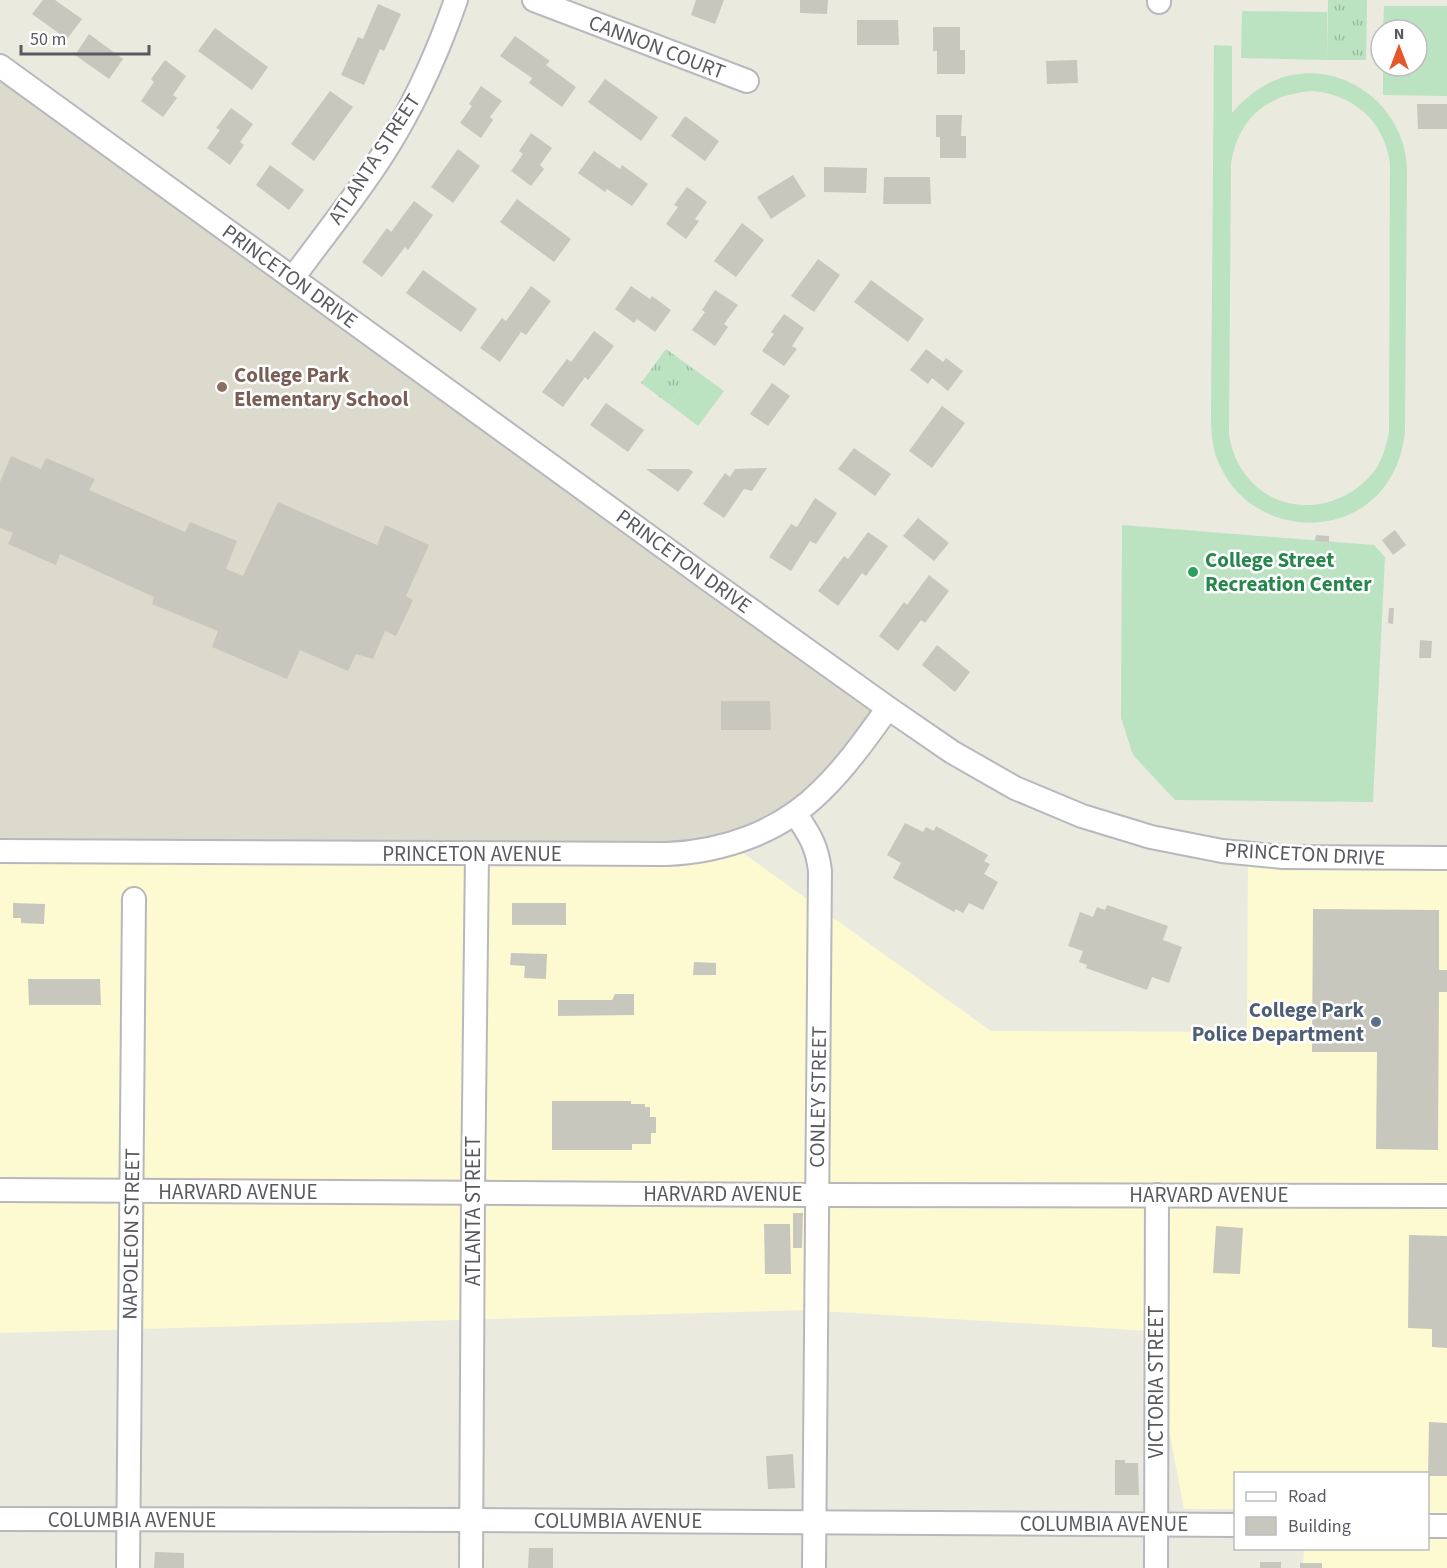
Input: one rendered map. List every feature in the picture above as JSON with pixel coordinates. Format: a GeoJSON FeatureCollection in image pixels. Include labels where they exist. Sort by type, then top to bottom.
{"type":"FeatureCollection","features":[{"type":"Feature","properties":{"kind":"street","name":"ATLANTA STREET"},"geometry":{"type":"LineString","coordinates":[[293,278],[395,135],[433,62],[456,0]]}},
{"type":"Feature","properties":{"kind":"street","name":"CANNON COURT"},"geometry":{"type":"LineString","coordinates":[[534,0],[747,81]]}},
{"type":"Feature","properties":{"kind":"street","name":"PRINCETON DRIVE"},"geometry":{"type":"LineString","coordinates":[[0,66],[888,708],[952,753],[1015,788],[1082,816],[1151,837],[1222,851],[1283,857],[1447,858]]}},
{"type":"Feature","properties":{"kind":"street","name":"PRINCETON AVENUE"},"geometry":{"type":"LineString","coordinates":[[0,851],[477,854],[701,852],[733,844],[765,831],[795,813],[820,793],[842,770],[888,708]]}},
{"type":"Feature","properties":{"kind":"street","name":"CONLEY STREET"},"geometry":{"type":"LineString","coordinates":[[795,813],[812,839],[818,854],[820,871],[814,1568]]}},
{"type":"Feature","properties":{"kind":"street","name":"ATLANTA STREET"},"geometry":{"type":"LineString","coordinates":[[471,1568],[477,854]]}},
{"type":"Feature","properties":{"kind":"street","name":"NAPOLEON STREET"},"geometry":{"type":"LineString","coordinates":[[128,1568],[134,899]]}},
{"type":"Feature","properties":{"kind":"street","name":"HARVARD AVENUE"},"geometry":{"type":"LineString","coordinates":[[0,1190],[1447,1196]]}},
{"type":"Feature","properties":{"kind":"street","name":"VICTORIA STREET"},"geometry":{"type":"LineString","coordinates":[[1156,1568],[1157,1195]]}},
{"type":"Feature","properties":{"kind":"street","name":"COLUMBIA AVENUE"},"geometry":{"type":"LineString","coordinates":[[0,1520],[471,1520],[1234,1525]]}},
{"type":"Feature","properties":{"kind":"street"},"geometry":{"type":"LineString","coordinates":[[1429,1526],[1447,1526]]}},
{"type":"Feature","properties":{"kind":"shaded area","name":"College Park Elementary School"},"geometry":{"type":"Polygon","coordinates":[[[0,63],[888,711],[814,796],[736,848],[0,846],[0,63]]]}},
{"type":"Feature","properties":{"kind":"shaded area"},"geometry":{"type":"Polygon","coordinates":[[[0,846],[736,848],[991,1031],[1247,1032],[1248,862],[1447,857],[1447,1568],[1303,1568],[1304,1550],[1429,1550],[1429,1472],[1234,1472],[1234,1509],[1184,1509],[1150,1331],[805,1310],[0,1333],[0,846]]]}},
{"type":"Feature","properties":{"kind":"green space"},"geometry":{"type":"Polygon","coordinates":[[[1328,0],[1367,0],[1366,60],[1327,60],[1328,0]]]}},
{"type":"Feature","properties":{"kind":"green space"},"geometry":{"type":"Polygon","coordinates":[[[1384,6],[1447,6],[1447,96],[1383,95],[1383,78],[1429,78],[1429,18],[1384,18],[1384,6]]]}},
{"type":"Feature","properties":{"kind":"green space"},"geometry":{"type":"Polygon","coordinates":[[[1242,11],[1327,12],[1327,60],[1241,58],[1242,11]]]}},
{"type":"Feature","properties":{"kind":"green space"},"geometry":{"type":"Polygon","coordinates":[[[1214,45],[1232,46],[1232,113],[1251,94],[1266,84],[1283,77],[1314,73],[1334,76],[1354,84],[1386,111],[1397,129],[1404,148],[1407,170],[1405,431],[1401,453],[1393,473],[1385,486],[1367,504],[1345,516],[1322,522],[1298,522],[1275,516],[1253,505],[1235,489],[1221,468],[1216,455],[1211,414],[1214,45]],[[1313,91],[1297,93],[1282,97],[1257,111],[1240,134],[1231,164],[1229,435],[1236,459],[1250,480],[1264,492],[1280,501],[1297,505],[1314,505],[1331,501],[1348,494],[1362,484],[1380,461],[1389,432],[1390,163],[1387,148],[1374,123],[1354,104],[1313,91]]]}},
{"type":"Feature","properties":{"kind":"green space"},"geometry":{"type":"Polygon","coordinates":[[[666,349],[695,370],[669,404],[641,383],[666,349]]]}},
{"type":"Feature","properties":{"kind":"green space"},"geometry":{"type":"Polygon","coordinates":[[[695,370],[724,391],[698,426],[669,404],[695,370]]]}},
{"type":"Feature","properties":{"kind":"green space"},"geometry":{"type":"Polygon","coordinates":[[[1122,525],[1374,545],[1385,557],[1373,802],[1175,800],[1133,755],[1121,718],[1122,525]]]}},
{"type":"Feature","properties":{"kind":"building"},"geometry":{"type":"Polygon","coordinates":[[[43,0],[55,0],[82,19],[67,39],[32,14],[43,0]]]}},
{"type":"Feature","properties":{"kind":"building"},"geometry":{"type":"Polygon","coordinates":[[[696,0],[724,0],[715,24],[691,15],[696,0]]]}},
{"type":"Feature","properties":{"kind":"building"},"geometry":{"type":"Polygon","coordinates":[[[800,0],[828,0],[827,14],[800,13],[800,0]]]}},
{"type":"Feature","properties":{"kind":"building"},"geometry":{"type":"Polygon","coordinates":[[[378,4],[401,14],[384,51],[380,49],[364,85],[341,75],[358,37],[363,39],[378,4]]]}},
{"type":"Feature","properties":{"kind":"building"},"geometry":{"type":"Polygon","coordinates":[[[857,20],[898,20],[899,45],[857,45],[857,20]]]}},
{"type":"Feature","properties":{"kind":"building"},"geometry":{"type":"Polygon","coordinates":[[[933,27],[960,27],[960,50],[965,50],[965,74],[937,74],[937,51],[933,51],[933,27]]]}},
{"type":"Feature","properties":{"kind":"building"},"geometry":{"type":"Polygon","coordinates":[[[215,28],[268,67],[252,90],[198,51],[215,28]]]}},
{"type":"Feature","properties":{"kind":"building"},"geometry":{"type":"Polygon","coordinates":[[[89,34],[123,59],[109,79],[75,55],[89,34]]]}},
{"type":"Feature","properties":{"kind":"building"},"geometry":{"type":"Polygon","coordinates":[[[515,36],[550,61],[546,65],[576,87],[562,107],[529,83],[532,78],[500,56],[515,36]]]}},
{"type":"Feature","properties":{"kind":"building"},"geometry":{"type":"Polygon","coordinates":[[[165,60],[186,76],[173,95],[177,98],[163,117],[141,101],[154,82],[151,79],[165,60]]]}},
{"type":"Feature","properties":{"kind":"building"},"geometry":{"type":"Polygon","coordinates":[[[1077,60],[1078,83],[1047,84],[1046,61],[1077,60]]]}},
{"type":"Feature","properties":{"kind":"building"},"geometry":{"type":"Polygon","coordinates":[[[605,79],[658,117],[641,141],[588,102],[605,79]]]}},
{"type":"Feature","properties":{"kind":"building"},"geometry":{"type":"Polygon","coordinates":[[[481,86],[502,101],[490,117],[493,120],[481,138],[460,123],[472,106],[469,104],[481,86]]]}},
{"type":"Feature","properties":{"kind":"building"},"geometry":{"type":"Polygon","coordinates":[[[330,91],[353,107],[314,161],[291,144],[330,91]]]}},
{"type":"Feature","properties":{"kind":"building"},"geometry":{"type":"Polygon","coordinates":[[[1417,104],[1447,104],[1447,129],[1418,129],[1417,104]]]}},
{"type":"Feature","properties":{"kind":"building"},"geometry":{"type":"Polygon","coordinates":[[[231,108],[253,124],[240,142],[244,145],[230,165],[207,148],[220,130],[216,128],[231,108]]]}},
{"type":"Feature","properties":{"kind":"building"},"geometry":{"type":"Polygon","coordinates":[[[936,115],[962,115],[961,136],[966,136],[966,158],[940,158],[940,137],[936,137],[936,115]]]}},
{"type":"Feature","properties":{"kind":"building"},"geometry":{"type":"Polygon","coordinates":[[[685,116],[719,141],[705,161],[671,136],[685,116]]]}},
{"type":"Feature","properties":{"kind":"building"},"geometry":{"type":"Polygon","coordinates":[[[531,133],[552,148],[540,165],[544,169],[531,186],[511,171],[523,154],[519,151],[531,133]]]}},
{"type":"Feature","properties":{"kind":"building"},"geometry":{"type":"Polygon","coordinates":[[[458,149],[480,166],[453,203],[431,187],[458,149]]]}},
{"type":"Feature","properties":{"kind":"building"},"geometry":{"type":"Polygon","coordinates":[[[594,151],[620,169],[622,165],[648,184],[632,206],[607,189],[605,192],[578,173],[594,151]]]}},
{"type":"Feature","properties":{"kind":"building"},"geometry":{"type":"Polygon","coordinates":[[[270,165],[304,190],[289,210],[256,185],[270,165]]]}},
{"type":"Feature","properties":{"kind":"building"},"geometry":{"type":"Polygon","coordinates":[[[824,167],[867,168],[866,193],[824,192],[824,167]]]}},
{"type":"Feature","properties":{"kind":"building"},"geometry":{"type":"Polygon","coordinates":[[[793,175],[806,196],[771,219],[757,197],[793,175]]]}},
{"type":"Feature","properties":{"kind":"building"},"geometry":{"type":"Polygon","coordinates":[[[884,177],[930,177],[931,204],[883,204],[884,177]]]}},
{"type":"Feature","properties":{"kind":"building"},"geometry":{"type":"Polygon","coordinates":[[[687,187],[707,202],[695,219],[699,221],[686,239],[666,224],[678,207],[674,205],[687,187]]]}},
{"type":"Feature","properties":{"kind":"building"},"geometry":{"type":"Polygon","coordinates":[[[517,199],[571,239],[554,262],[500,222],[517,199]]]}},
{"type":"Feature","properties":{"kind":"building"},"geometry":{"type":"Polygon","coordinates":[[[414,201],[433,215],[408,250],[405,247],[382,277],[362,262],[387,228],[391,232],[414,201]]]}},
{"type":"Feature","properties":{"kind":"building"},"geometry":{"type":"Polygon","coordinates":[[[742,223],[764,240],[736,277],[714,261],[742,223]]]}},
{"type":"Feature","properties":{"kind":"building"},"geometry":{"type":"Polygon","coordinates":[[[818,259],[840,275],[814,312],[791,296],[818,259]]]}},
{"type":"Feature","properties":{"kind":"building"},"geometry":{"type":"Polygon","coordinates":[[[423,270],[477,309],[461,332],[406,293],[423,270]]]}},
{"type":"Feature","properties":{"kind":"building"},"geometry":{"type":"Polygon","coordinates":[[[871,280],[924,319],[908,342],[854,302],[871,280]]]}},
{"type":"Feature","properties":{"kind":"building"},"geometry":{"type":"Polygon","coordinates":[[[531,286],[551,301],[526,335],[521,332],[500,362],[480,348],[502,318],[506,321],[531,286]]]}},
{"type":"Feature","properties":{"kind":"building"},"geometry":{"type":"Polygon","coordinates":[[[631,286],[650,299],[652,296],[671,310],[655,332],[637,319],[634,323],[615,309],[631,286]]]}},
{"type":"Feature","properties":{"kind":"building"},"geometry":{"type":"Polygon","coordinates":[[[715,290],[738,305],[724,324],[728,327],[715,346],[692,330],[705,312],[702,310],[715,290]]]}},
{"type":"Feature","properties":{"kind":"building"},"geometry":{"type":"Polygon","coordinates":[[[784,314],[804,328],[792,346],[797,349],[784,366],[762,351],[774,334],[771,332],[784,314]]]}},
{"type":"Feature","properties":{"kind":"building"},"geometry":{"type":"Polygon","coordinates":[[[594,331],[614,346],[588,380],[585,377],[563,407],[542,392],[567,359],[571,362],[594,331]]]}},
{"type":"Feature","properties":{"kind":"building"},"geometry":{"type":"Polygon","coordinates":[[[926,349],[943,362],[946,358],[963,371],[948,391],[932,378],[928,384],[910,370],[926,349]]]}},
{"type":"Feature","properties":{"kind":"building"},"geometry":{"type":"Polygon","coordinates":[[[772,383],[790,396],[768,426],[750,414],[772,383]]]}},
{"type":"Feature","properties":{"kind":"building"},"geometry":{"type":"Polygon","coordinates":[[[606,403],[644,430],[628,452],[590,425],[606,403]]]}},
{"type":"Feature","properties":{"kind":"building"},"geometry":{"type":"Polygon","coordinates":[[[942,406],[965,423],[932,468],[909,451],[942,406]]]}},
{"type":"Feature","properties":{"kind":"building"},"geometry":{"type":"Polygon","coordinates":[[[854,448],[891,474],[875,496],[838,469],[854,448]]]}},
{"type":"Feature","properties":{"kind":"building"},"geometry":{"type":"Polygon","coordinates":[[[11,456],[41,469],[46,458],[95,479],[89,490],[185,532],[190,522],[237,541],[226,569],[243,576],[278,502],[377,545],[385,525],[429,545],[406,596],[413,600],[396,636],[385,631],[373,659],[356,654],[348,671],[300,650],[287,679],[212,647],[218,631],[152,604],[154,597],[60,554],[56,565],[8,544],[13,533],[0,528],[0,482],[11,456]]]}},
{"type":"Feature","properties":{"kind":"building"},"geometry":{"type":"Polygon","coordinates":[[[767,468],[752,491],[744,489],[724,518],[703,504],[725,473],[730,477],[735,469],[767,468]]]}},
{"type":"Feature","properties":{"kind":"building"},"geometry":{"type":"Polygon","coordinates":[[[646,469],[689,469],[693,472],[678,492],[646,469]]]}},
{"type":"Feature","properties":{"kind":"building"},"geometry":{"type":"Polygon","coordinates":[[[815,498],[837,513],[816,544],[810,541],[791,571],[769,557],[791,524],[797,527],[815,498]]]}},
{"type":"Feature","properties":{"kind":"building"},"geometry":{"type":"Polygon","coordinates":[[[918,518],[949,543],[934,561],[903,536],[918,518]]]}},
{"type":"Feature","properties":{"kind":"building"},"geometry":{"type":"Polygon","coordinates":[[[1395,530],[1406,545],[1393,555],[1382,540],[1395,530]]]}},
{"type":"Feature","properties":{"kind":"building"},"geometry":{"type":"Polygon","coordinates":[[[868,532],[888,546],[866,576],[862,573],[838,606],[818,591],[844,556],[848,559],[868,532]]]}},
{"type":"Feature","properties":{"kind":"building"},"geometry":{"type":"Polygon","coordinates":[[[1316,535],[1329,536],[1329,542],[1315,541],[1316,535]]]}},
{"type":"Feature","properties":{"kind":"building"},"geometry":{"type":"Polygon","coordinates":[[[929,575],[949,591],[925,623],[921,620],[898,651],[879,636],[904,602],[907,605],[929,575]]]}},
{"type":"Feature","properties":{"kind":"building"},"geometry":{"type":"Polygon","coordinates":[[[1389,608],[1394,608],[1393,624],[1388,623],[1389,608]]]}},
{"type":"Feature","properties":{"kind":"building"},"geometry":{"type":"Polygon","coordinates":[[[1420,640],[1432,641],[1431,658],[1419,658],[1420,640]]]}},
{"type":"Feature","properties":{"kind":"building"},"geometry":{"type":"Polygon","coordinates":[[[937,645],[970,672],[955,692],[922,665],[937,645]]]}},
{"type":"Feature","properties":{"kind":"building"},"geometry":{"type":"Polygon","coordinates":[[[721,701],[770,701],[771,730],[721,730],[721,701]]]}},
{"type":"Feature","properties":{"kind":"building"},"geometry":{"type":"Polygon","coordinates":[[[905,823],[923,832],[926,827],[934,831],[936,826],[988,855],[984,861],[990,864],[984,874],[998,882],[983,910],[969,903],[963,913],[956,909],[954,912],[893,878],[901,863],[887,855],[905,823]]]}},
{"type":"Feature","properties":{"kind":"building"},"geometry":{"type":"Polygon","coordinates":[[[13,903],[45,904],[44,924],[21,923],[21,918],[13,918],[13,903]]]}},
{"type":"Feature","properties":{"kind":"building"},"geometry":{"type":"Polygon","coordinates":[[[512,903],[566,903],[566,925],[512,925],[512,903]]]}},
{"type":"Feature","properties":{"kind":"building"},"geometry":{"type":"Polygon","coordinates":[[[1107,905],[1168,926],[1163,940],[1182,947],[1169,983],[1152,977],[1147,990],[1086,968],[1087,965],[1079,962],[1083,951],[1068,946],[1080,912],[1093,917],[1097,907],[1105,910],[1107,905]]]}},
{"type":"Feature","properties":{"kind":"building","name":"College Park Police Department"},"geometry":{"type":"Polygon","coordinates":[[[1313,909],[1439,910],[1439,970],[1447,970],[1447,992],[1439,992],[1438,1150],[1376,1149],[1377,1052],[1312,1052],[1313,909]]]}},
{"type":"Feature","properties":{"kind":"building"},"geometry":{"type":"Polygon","coordinates":[[[511,953],[547,954],[546,979],[524,978],[525,966],[510,965],[511,953]]]}},
{"type":"Feature","properties":{"kind":"building"},"geometry":{"type":"Polygon","coordinates":[[[694,962],[716,963],[716,975],[693,975],[694,962]]]}},
{"type":"Feature","properties":{"kind":"building"},"geometry":{"type":"Polygon","coordinates":[[[28,979],[100,979],[101,1005],[29,1005],[28,979]]]}},
{"type":"Feature","properties":{"kind":"building"},"geometry":{"type":"Polygon","coordinates":[[[615,994],[634,994],[634,1015],[558,1016],[558,1000],[612,1000],[615,994]]]}},
{"type":"Feature","properties":{"kind":"building"},"geometry":{"type":"Polygon","coordinates":[[[552,1101],[631,1101],[631,1104],[645,1104],[645,1107],[650,1107],[650,1117],[656,1117],[656,1133],[651,1133],[651,1144],[632,1144],[632,1150],[552,1150],[552,1101]]]}},
{"type":"Feature","properties":{"kind":"building"},"geometry":{"type":"Polygon","coordinates":[[[793,1213],[803,1213],[802,1248],[793,1248],[793,1213]]]}},
{"type":"Feature","properties":{"kind":"building"},"geometry":{"type":"Polygon","coordinates":[[[764,1224],[790,1224],[791,1274],[765,1274],[764,1224]]]}},
{"type":"Feature","properties":{"kind":"building"},"geometry":{"type":"Polygon","coordinates":[[[1216,1226],[1243,1228],[1240,1274],[1213,1273],[1216,1226]]]}},
{"type":"Feature","properties":{"kind":"building"},"geometry":{"type":"Polygon","coordinates":[[[1409,1235],[1447,1236],[1447,1348],[1432,1347],[1432,1329],[1408,1328],[1409,1235]]]}},
{"type":"Feature","properties":{"kind":"building"},"geometry":{"type":"Polygon","coordinates":[[[1429,1422],[1447,1423],[1447,1476],[1429,1476],[1429,1422]]]}},
{"type":"Feature","properties":{"kind":"building"},"geometry":{"type":"Polygon","coordinates":[[[793,1454],[795,1488],[768,1489],[766,1456],[793,1454]]]}},
{"type":"Feature","properties":{"kind":"building"},"geometry":{"type":"Polygon","coordinates":[[[1115,1460],[1138,1463],[1139,1495],[1115,1495],[1115,1460]]]}},
{"type":"Feature","properties":{"kind":"building"},"geometry":{"type":"Polygon","coordinates":[[[529,1548],[553,1548],[553,1568],[528,1568],[529,1548]]]}},
{"type":"Feature","properties":{"kind":"building"},"geometry":{"type":"Polygon","coordinates":[[[155,1552],[184,1553],[184,1568],[154,1568],[155,1552]]]}},
{"type":"Feature","properties":{"kind":"building"},"geometry":{"type":"Polygon","coordinates":[[[1260,1562],[1281,1562],[1281,1568],[1260,1568],[1260,1562]]]}},
{"type":"Feature","properties":{"kind":"building"},"geometry":{"type":"Polygon","coordinates":[[[1300,1563],[1322,1563],[1322,1568],[1300,1568],[1300,1563]]]}},
{"type":"Feature","properties":{"kind":"place","name":"College Park Elementary School"},"geometry":{"type":"Point","coordinates":[222,387]}},
{"type":"Feature","properties":{"kind":"place","name":"College Street Recreation Center"},"geometry":{"type":"Point","coordinates":[1193,572]}},
{"type":"Feature","properties":{"kind":"place","name":"College Park Police Department"},"geometry":{"type":"Point","coordinates":[1376,1022]}}]}
